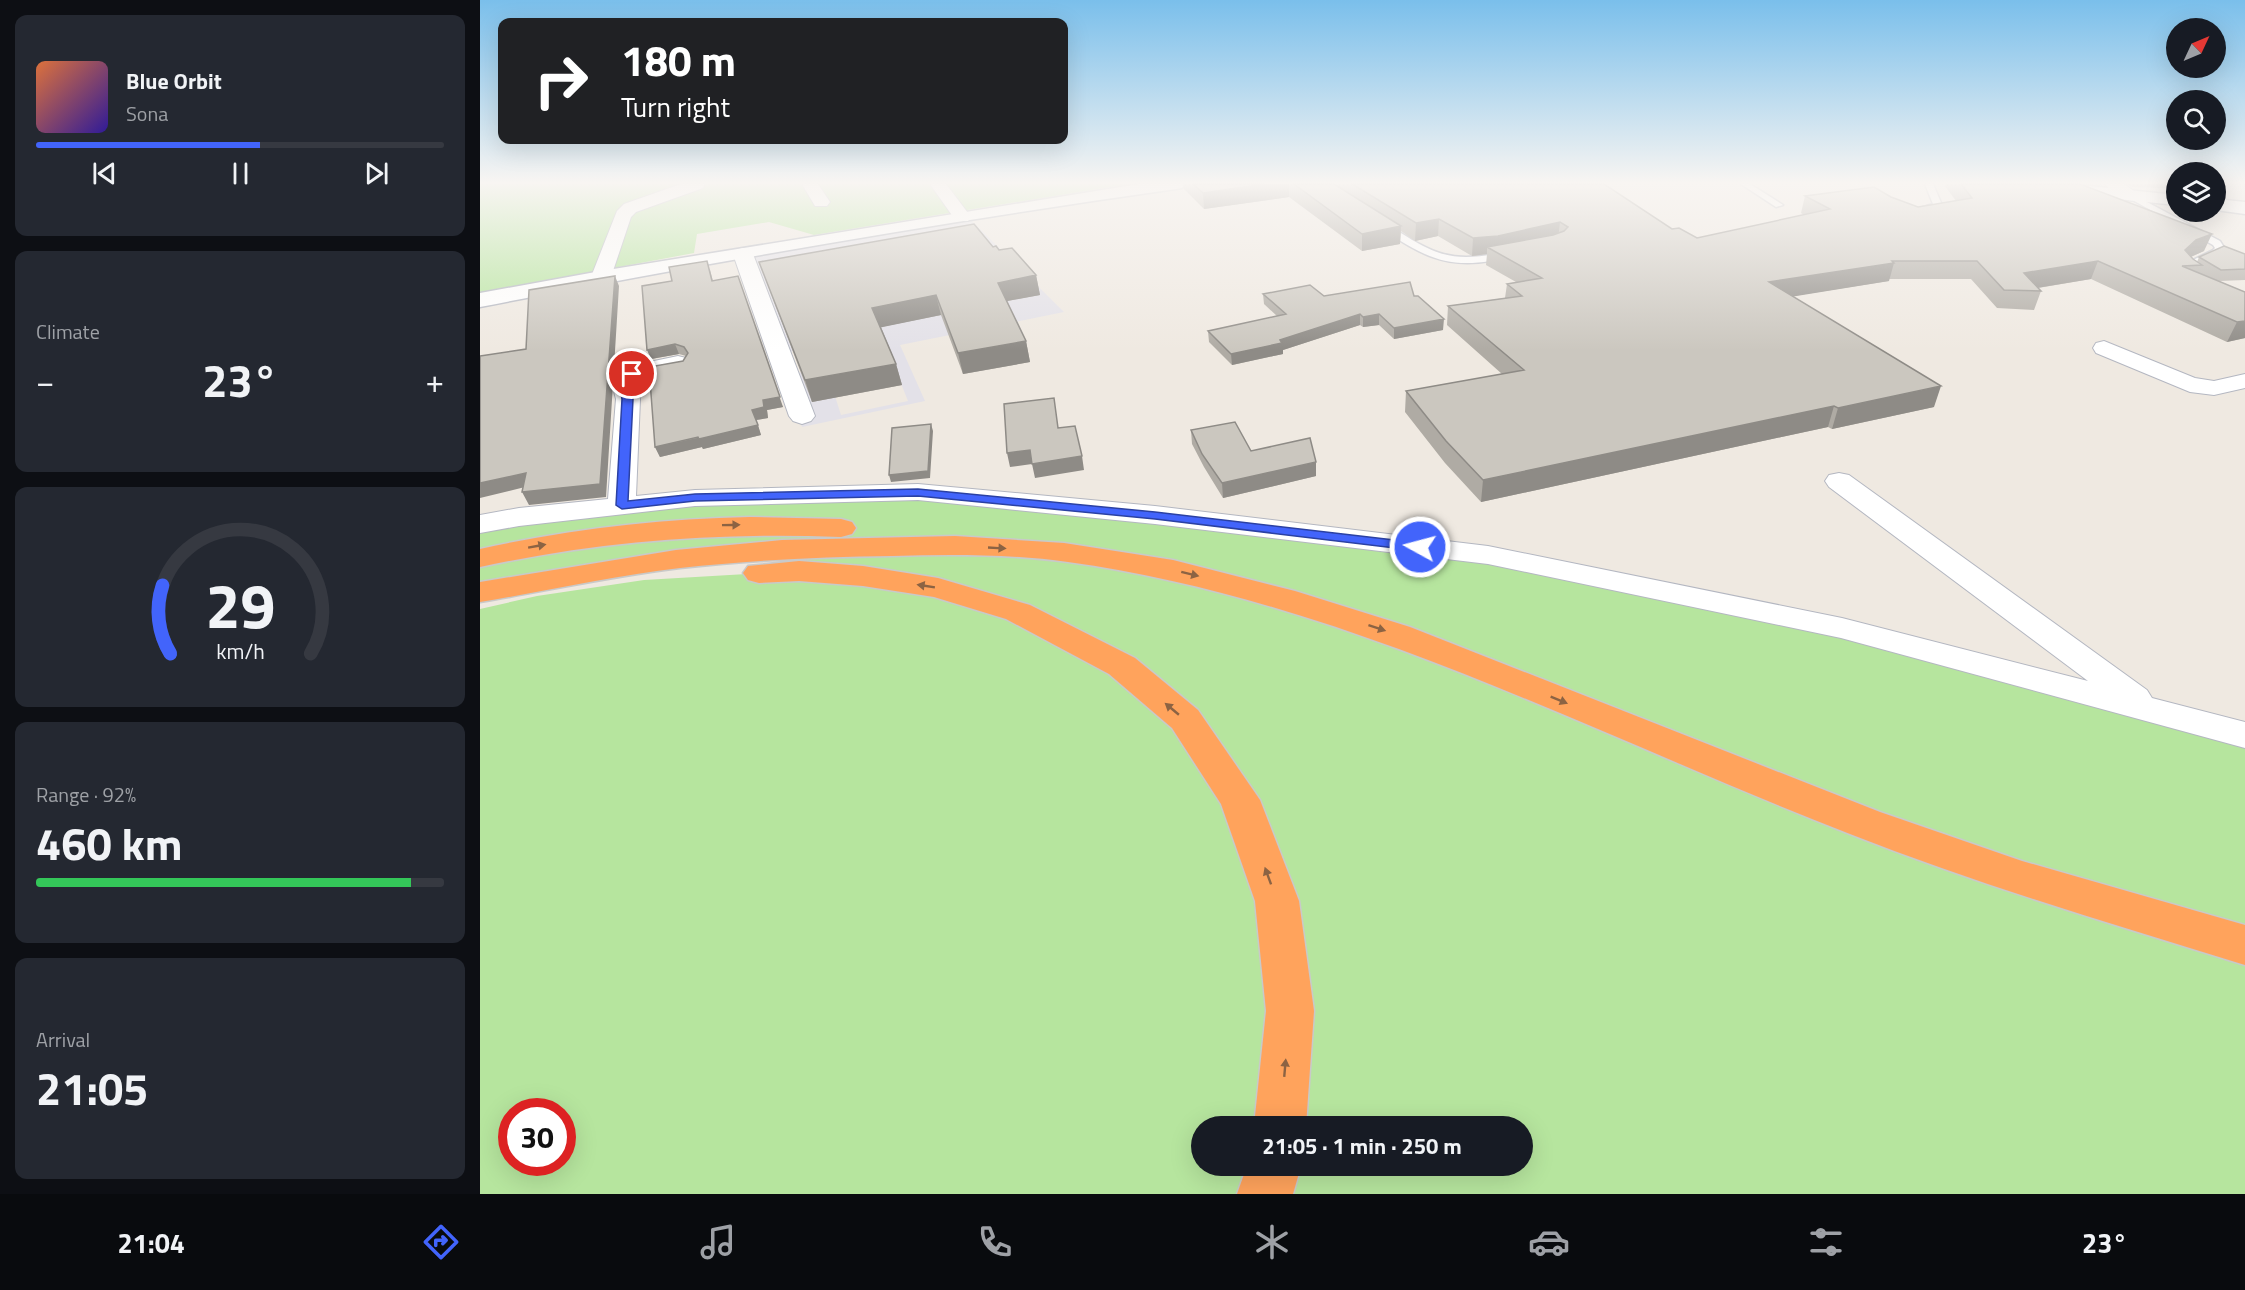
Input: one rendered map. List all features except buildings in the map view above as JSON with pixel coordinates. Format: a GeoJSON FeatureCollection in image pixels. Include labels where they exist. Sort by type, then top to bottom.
{"type":"FeatureCollection","features":[{"type":"Feature","properties":{"kind":"highway"},"geometry":{"type":"LineString","coordinates":[[480,558],[589,537],[702,526],[779,524],[855,529],[955,546]]}},
{"type":"Feature","properties":{"kind":"highway"},"geometry":{"type":"LineString","coordinates":[[480,592],[581,573],[687,558],[783,549],[955,546],[1064,552],[1173,570],[1283,598],[1398,635],[1865,823],[2019,878],[2245,945]]}},
{"type":"Feature","properties":{"kind":"highway"},"geometry":{"type":"LineString","coordinates":[[480,609],[537,596],[644,580],[799,571],[863,576],[938,588],[1018,612],[1122,666],[1185,719],[1240,800],[1277,901],[1290,1011],[1281,1116]]}},
{"type":"Feature","properties":{"kind":"highway"},"geometry":{"type":"LineString","coordinates":[[1266,1194],[1271,1176]]}},
{"type":"Feature","properties":{"kind":"street"},"geometry":{"type":"LineString","coordinates":[[601,277],[614,240]]}},
{"type":"Feature","properties":{"kind":"street"},"geometry":{"type":"LineString","coordinates":[[480,300],[601,277],[743,254],[769,255],[871,240]]}},
{"type":"Feature","properties":{"kind":"street"},"geometry":{"type":"LineString","coordinates":[[743,254],[802,416]]}},
{"type":"Feature","properties":{"kind":"street"},"geometry":{"type":"LineString","coordinates":[[2104,348],[2190,385],[2214,388],[2245,381]]}},
{"type":"Feature","properties":{"kind":"street"},"geometry":{"type":"LineString","coordinates":[[622,505],[628,399],[624,384],[626,378],[640,370],[678,363]]}},
{"type":"Feature","properties":{"kind":"street"},"geometry":{"type":"LineString","coordinates":[[1839,481],[2150,710]]}},
{"type":"Feature","properties":{"kind":"street"},"geometry":{"type":"LineString","coordinates":[[480,524],[519,517],[695,498],[918,492],[1155,515],[1488,555],[1842,628],[2245,735]]}},
{"type":"Feature","properties":{"kind":"lane"},"geometry":{"type":"LineString","coordinates":[[1404,240],[1431,257],[1442,261],[1474,262],[1517,254]]}},
{"type":"Feature","properties":{"kind":"lane"},"geometry":{"type":"LineString","coordinates":[[2199,280],[2184,268],[2188,263],[2216,253],[2220,249],[2217,243],[2211,240]]}},
{"type":"Feature","properties":{"kind":"shaded area"},"geometry":{"type":"Polygon","coordinates":[[[855,240],[991,240],[1064,312],[900,345],[925,401],[802,427],[741,259],[855,240]],[[832,344],[790,352],[797,373],[840,365],[832,344]],[[892,361],[828,374],[841,415],[908,401],[892,361]]]}},
{"type":"Feature","properties":{"kind":"green space"},"geometry":{"type":"Polygon","coordinates":[[[480,240],[696,240],[694,253],[480,293],[480,240]]]}},
{"type":"Feature","properties":{"kind":"green space"},"geometry":{"type":"Polygon","coordinates":[[[918,492],[1606,578],[2245,734],[2245,1194],[480,1194],[480,609],[537,596],[644,580],[799,571],[782,549],[480,592],[480,524],[695,498],[918,492]]]}},
{"type":"Feature","properties":{"kind":"route"},"geometry":{"type":"LineString","coordinates":[[632,374],[626,378],[624,384],[628,399],[622,505],[695,498],[918,492],[1155,515],[1420,547]]}}]}
